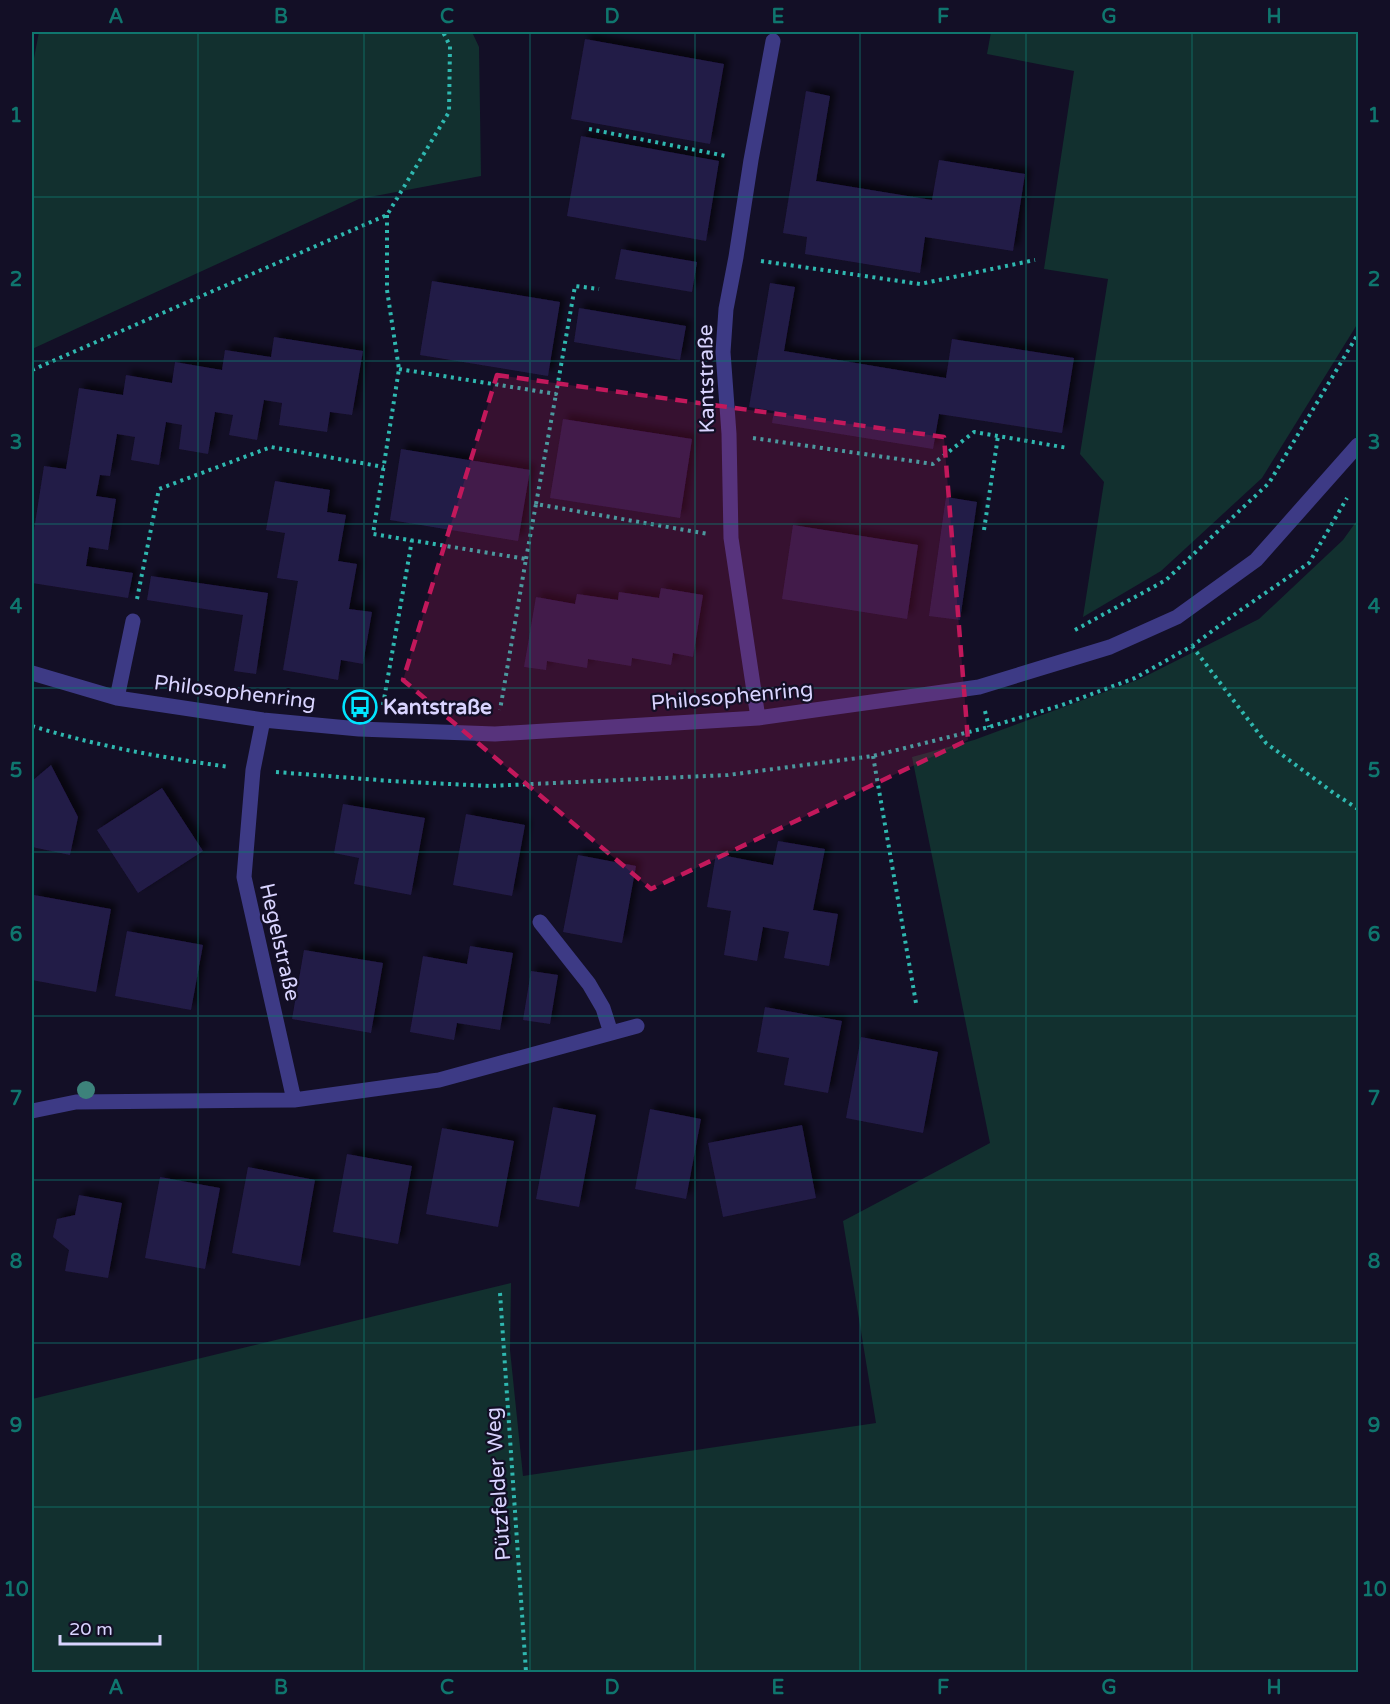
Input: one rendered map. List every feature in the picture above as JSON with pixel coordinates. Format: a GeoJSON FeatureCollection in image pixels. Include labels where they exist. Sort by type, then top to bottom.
{"type":"FeatureCollection","features":[{"type":"Feature","properties":{"kind":"street","name":"Kantstraße"},"geometry":{"type":"LineString","coordinates":[[758,718],[731,538],[729,434],[723,352],[726,309],[773,41]]}},
{"type":"Feature","properties":{"kind":"street","name":"Philosophenring"},"geometry":{"type":"LineString","coordinates":[[32,673],[117,698],[263,720],[359,729],[495,734],[758,718],[979,687],[1110,647],[1177,618],[1256,560],[1359,445]]}},
{"type":"Feature","properties":{"kind":"street"},"geometry":{"type":"LineString","coordinates":[[117,698],[133,621]]}},
{"type":"Feature","properties":{"kind":"street","name":"Hegelstraße"},"geometry":{"type":"LineString","coordinates":[[263,720],[253,770],[244,878],[294,1100]]}},
{"type":"Feature","properties":{"kind":"street"},"geometry":{"type":"LineString","coordinates":[[540,922],[589,984],[603,1008],[611,1033]]}},
{"type":"Feature","properties":{"kind":"street"},"geometry":{"type":"LineString","coordinates":[[32,1111],[76,1102],[294,1100],[439,1080],[637,1026]]}},
{"type":"Feature","properties":{"kind":"path"},"geometry":{"type":"LineString","coordinates":[[443,32],[450,46],[449,112],[387,215],[387,290],[399,369],[373,534],[526,559]]}},
{"type":"Feature","properties":{"kind":"path"},"geometry":{"type":"LineString","coordinates":[[589,129],[709,153]]}},
{"type":"Feature","properties":{"kind":"path"},"geometry":{"type":"LineString","coordinates":[[32,370],[387,215]]}},
{"type":"Feature","properties":{"kind":"path"},"geometry":{"type":"LineString","coordinates":[[736,257],[920,284],[1035,260]]}},
{"type":"Feature","properties":{"kind":"path"},"geometry":{"type":"LineString","coordinates":[[495,734],[575,286],[599,289]]}},
{"type":"Feature","properties":{"kind":"path"},"geometry":{"type":"LineString","coordinates":[[399,369],[556,394]]}},
{"type":"Feature","properties":{"kind":"path"},"geometry":{"type":"LineString","coordinates":[[729,434],[933,464],[974,432],[1068,448]]}},
{"type":"Feature","properties":{"kind":"path"},"geometry":{"type":"LineString","coordinates":[[984,530],[998,436]]}},
{"type":"Feature","properties":{"kind":"path"},"geometry":{"type":"LineString","coordinates":[[137,599],[159,489],[271,447],[384,467]]}},
{"type":"Feature","properties":{"kind":"path"},"geometry":{"type":"LineString","coordinates":[[536,504],[731,538]]}},
{"type":"Feature","properties":{"kind":"path"},"geometry":{"type":"LineString","coordinates":[[383,708],[412,540]]}},
{"type":"Feature","properties":{"kind":"path"},"geometry":{"type":"LineString","coordinates":[[1192,646],[1266,742],[1335,794],[1359,809]]}},
{"type":"Feature","properties":{"kind":"path"},"geometry":{"type":"LineString","coordinates":[[873,756],[916,1003]]}},
{"type":"Feature","properties":{"kind":"path","name":"Pützfelder Weg"},"geometry":{"type":"LineString","coordinates":[[500,1293],[526,1672]]}},
{"type":"Feature","properties":{"kind":"highlighted area"},"geometry":{"type":"Polygon","coordinates":[[[497,375],[944,437],[968,740],[651,889],[403,680],[497,375]]]}},
{"type":"Feature","properties":{"kind":"green space"},"geometry":{"type":"Polygon","coordinates":[[[39,32],[472,32],[479,47],[481,176],[359,199],[32,349],[32,58],[34,58],[39,32]]]}},
{"type":"Feature","properties":{"kind":"green space"},"geometry":{"type":"Polygon","coordinates":[[[991,32],[1358,32],[1358,323],[1262,478],[1161,571],[1083,617],[1104,482],[1080,454],[1108,279],[1044,269],[1074,71],[987,54],[991,32]]]}},
{"type":"Feature","properties":{"kind":"green space"},"geometry":{"type":"Polygon","coordinates":[[[1358,519],[1358,1672],[32,1672],[32,1399],[511,1283],[510,1350],[523,1476],[876,1423],[843,1221],[990,1143],[912,757],[974,740],[1140,679],[1259,619],[1343,540],[1358,519]]]}},
{"type":"Feature","properties":{"kind":"building"},"geometry":{"type":"Polygon","coordinates":[[[585,39],[724,64],[710,144],[571,119],[585,39]]]}},
{"type":"Feature","properties":{"kind":"building"},"geometry":{"type":"Polygon","coordinates":[[[806,91],[830,96],[816,181],[932,200],[939,160],[1025,174],[1013,251],[925,237],[920,273],[805,254],[807,237],[783,233],[806,91]]]}},
{"type":"Feature","properties":{"kind":"building"},"geometry":{"type":"Polygon","coordinates":[[[581,136],[719,161],[706,241],[567,216],[581,136]]]}},
{"type":"Feature","properties":{"kind":"building"},"geometry":{"type":"Polygon","coordinates":[[[621,249],[697,262],[692,292],[615,279],[621,249]]]}},
{"type":"Feature","properties":{"kind":"building"},"geometry":{"type":"Polygon","coordinates":[[[432,281],[560,302],[548,376],[420,355],[432,281]]]}},
{"type":"Feature","properties":{"kind":"building"},"geometry":{"type":"Polygon","coordinates":[[[770,283],[795,287],[784,351],[946,378],[952,339],[1074,358],[1062,433],[939,414],[933,449],[772,423],[774,411],[749,407],[770,283]]]}},
{"type":"Feature","properties":{"kind":"building"},"geometry":{"type":"Polygon","coordinates":[[[579,308],[686,326],[680,360],[574,342],[579,308]]]}},
{"type":"Feature","properties":{"kind":"building"},"geometry":{"type":"Polygon","coordinates":[[[274,337],[363,351],[352,415],[330,412],[327,432],[279,425],[282,403],[264,400],[257,440],[229,435],[233,415],[215,412],[208,454],[179,449],[182,425],[166,422],[159,465],[131,460],[135,437],[117,434],[110,476],[100,475],[96,496],[116,499],[108,550],[89,547],[86,566],[133,573],[128,598],[32,583],[32,543],[44,466],[66,469],[79,388],[123,395],[126,375],[172,383],[175,362],[222,370],[225,350],[271,357],[274,337]]]}},
{"type":"Feature","properties":{"kind":"building"},"geometry":{"type":"Polygon","coordinates":[[[563,419],[692,439],[680,518],[550,498],[563,419]]]}},
{"type":"Feature","properties":{"kind":"building"},"geometry":{"type":"Polygon","coordinates":[[[401,449],[530,470],[518,541],[390,520],[401,449]]]}},
{"type":"Feature","properties":{"kind":"building"},"geometry":{"type":"Polygon","coordinates":[[[275,481],[330,490],[327,512],[346,515],[338,561],[357,564],[349,609],[372,612],[363,664],[341,660],[338,680],[283,670],[298,581],[277,578],[285,533],[266,530],[275,481]]]}},
{"type":"Feature","properties":{"kind":"building"},"geometry":{"type":"Polygon","coordinates":[[[946,497],[977,502],[960,620],[929,616],[946,497]]]}},
{"type":"Feature","properties":{"kind":"building"},"geometry":{"type":"Polygon","coordinates":[[[793,525],[918,545],[907,619],[782,599],[793,525]]]}},
{"type":"Feature","properties":{"kind":"building"},"geometry":{"type":"Polygon","coordinates":[[[151,576],[268,593],[256,674],[234,671],[243,615],[147,600],[151,576]]]}},
{"type":"Feature","properties":{"kind":"building"},"geometry":{"type":"Polygon","coordinates":[[[661,588],[703,595],[693,657],[673,653],[671,665],[632,658],[631,666],[588,659],[587,668],[547,661],[546,670],[524,667],[536,597],[575,604],[577,594],[618,600],[619,592],[659,598],[661,588]]]}},
{"type":"Feature","properties":{"kind":"building"},"geometry":{"type":"Polygon","coordinates":[[[51,765],[78,817],[70,855],[32,847],[32,781],[51,765]]]}},
{"type":"Feature","properties":{"kind":"building"},"geometry":{"type":"Polygon","coordinates":[[[162,788],[203,851],[138,893],[97,830],[162,788]]]}},
{"type":"Feature","properties":{"kind":"building"},"geometry":{"type":"Polygon","coordinates":[[[343,804],[425,818],[411,895],[354,884],[359,858],[334,853],[343,804]]]}},
{"type":"Feature","properties":{"kind":"building"},"geometry":{"type":"Polygon","coordinates":[[[466,814],[525,825],[512,896],[453,885],[466,814]]]}},
{"type":"Feature","properties":{"kind":"building"},"geometry":{"type":"Polygon","coordinates":[[[778,841],[825,849],[813,910],[838,914],[829,966],[784,958],[789,932],[763,927],[757,961],[724,955],[731,911],[707,907],[716,854],[773,865],[778,841]]]}},
{"type":"Feature","properties":{"kind":"building"},"geometry":{"type":"Polygon","coordinates":[[[578,855],[636,866],[622,943],[563,932],[578,855]]]}},
{"type":"Feature","properties":{"kind":"building"},"geometry":{"type":"Polygon","coordinates":[[[34,895],[111,909],[96,992],[32,980],[34,895]]]}},
{"type":"Feature","properties":{"kind":"building"},"geometry":{"type":"Polygon","coordinates":[[[127,931],[203,945],[191,1010],[115,996],[127,931]]]}},
{"type":"Feature","properties":{"kind":"building"},"geometry":{"type":"Polygon","coordinates":[[[470,946],[513,953],[500,1030],[457,1023],[454,1040],[410,1032],[423,956],[467,964],[470,946]]]}},
{"type":"Feature","properties":{"kind":"building"},"geometry":{"type":"Polygon","coordinates":[[[304,950],[383,963],[371,1033],[292,1019],[304,950]]]}},
{"type":"Feature","properties":{"kind":"building"},"geometry":{"type":"Polygon","coordinates":[[[531,971],[558,975],[550,1024],[523,1020],[531,971]]]}},
{"type":"Feature","properties":{"kind":"building"},"geometry":{"type":"Polygon","coordinates":[[[765,1007],[842,1021],[828,1093],[784,1085],[789,1058],[757,1052],[765,1007]]]}},
{"type":"Feature","properties":{"kind":"building"},"geometry":{"type":"Polygon","coordinates":[[[861,1037],[938,1052],[923,1133],[846,1118],[861,1037]]]}},
{"type":"Feature","properties":{"kind":"building"},"geometry":{"type":"Polygon","coordinates":[[[553,1107],[596,1115],[579,1207],[536,1199],[553,1107]]]}},
{"type":"Feature","properties":{"kind":"building"},"geometry":{"type":"Polygon","coordinates":[[[650,1109],[701,1119],[686,1199],[635,1189],[650,1109]]]}},
{"type":"Feature","properties":{"kind":"building"},"geometry":{"type":"Polygon","coordinates":[[[802,1125],[816,1198],[723,1217],[708,1143],[802,1125]]]}},
{"type":"Feature","properties":{"kind":"building"},"geometry":{"type":"Polygon","coordinates":[[[442,1128],[514,1141],[498,1227],[426,1214],[442,1128]]]}},
{"type":"Feature","properties":{"kind":"building"},"geometry":{"type":"Polygon","coordinates":[[[347,1154],[412,1166],[398,1244],[333,1232],[347,1154]]]}},
{"type":"Feature","properties":{"kind":"building"},"geometry":{"type":"Polygon","coordinates":[[[248,1167],[315,1180],[300,1266],[232,1253],[248,1167]]]}},
{"type":"Feature","properties":{"kind":"building"},"geometry":{"type":"Polygon","coordinates":[[[160,1177],[220,1188],[205,1269],[145,1258],[160,1177]]]}},
{"type":"Feature","properties":{"kind":"building"},"geometry":{"type":"Polygon","coordinates":[[[79,1195],[122,1203],[108,1278],[65,1271],[69,1250],[53,1237],[57,1219],[75,1215],[79,1195]]]}},
{"type":"Feature","properties":{"kind":"place","name":"Kantstraße"},"geometry":{"type":"Point","coordinates":[360,707]}}]}
